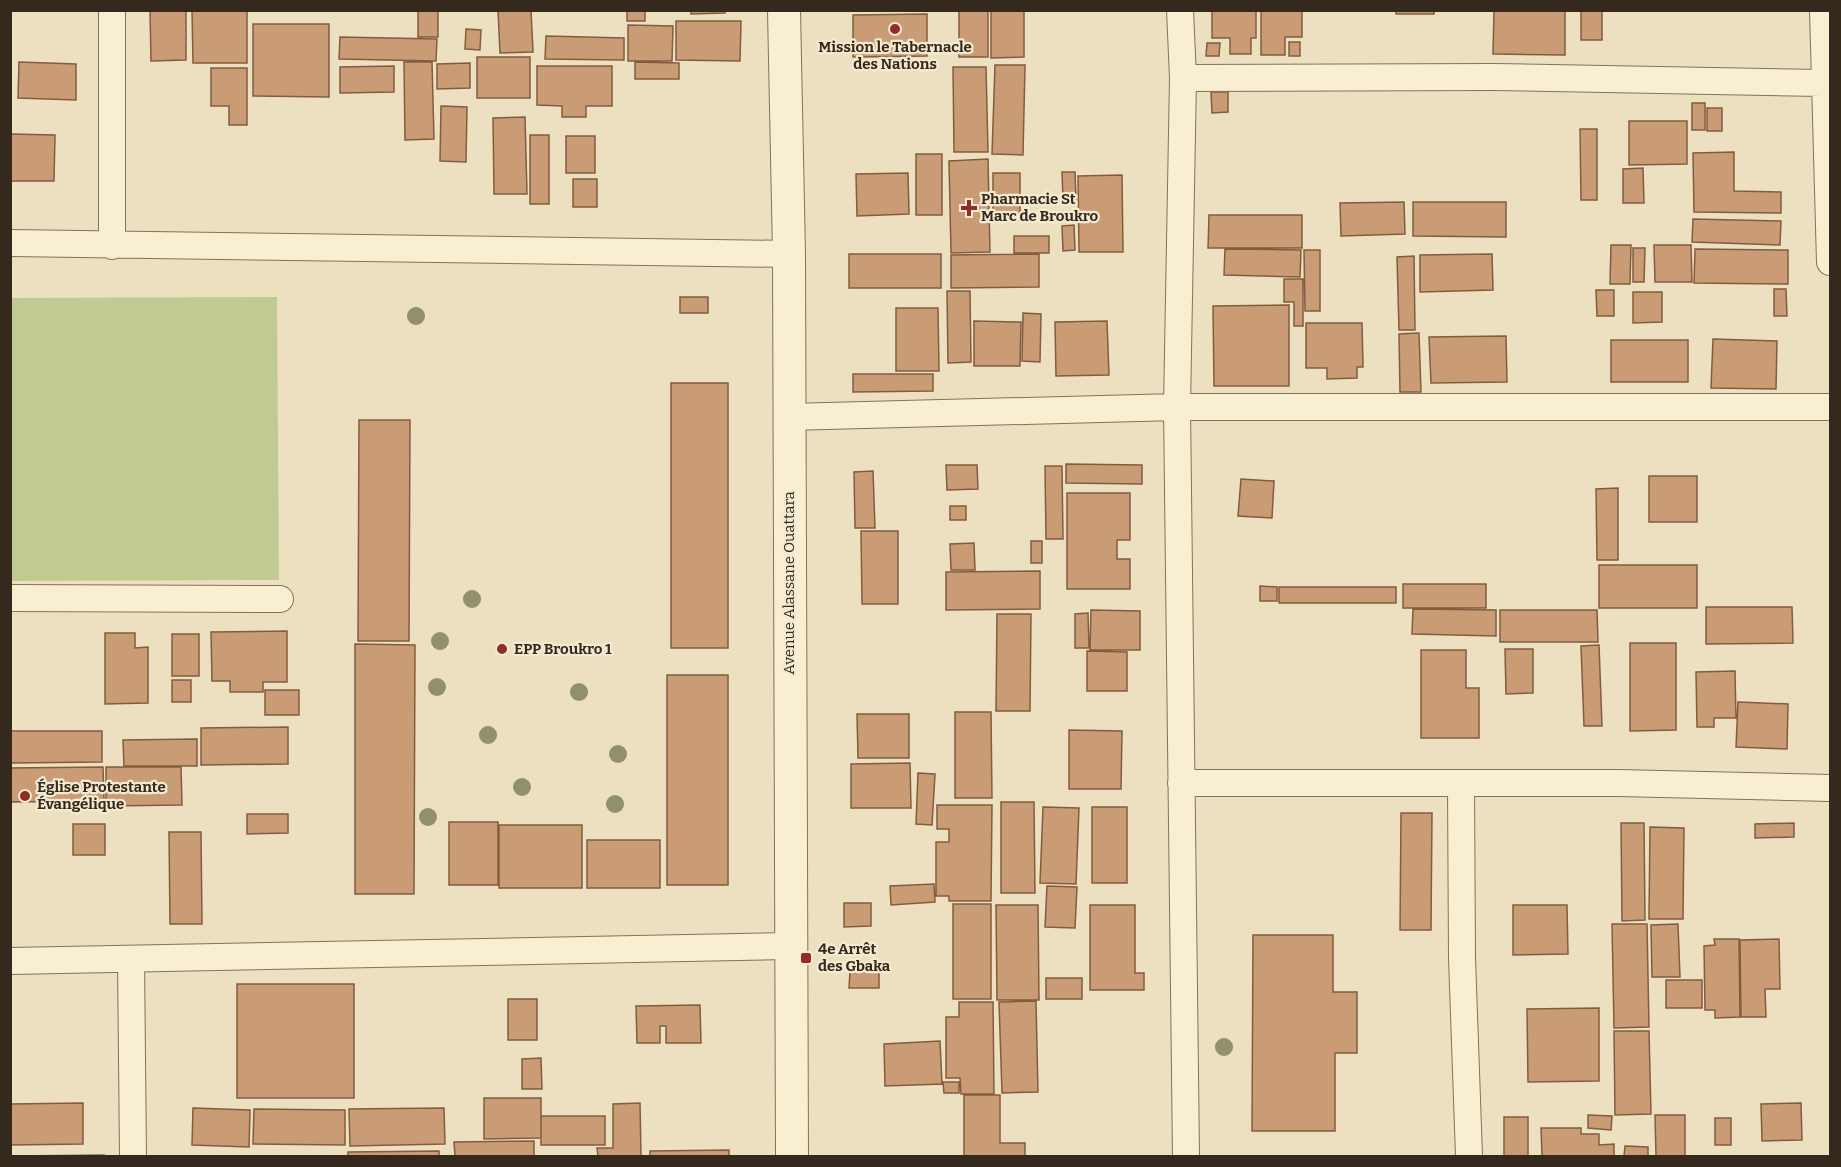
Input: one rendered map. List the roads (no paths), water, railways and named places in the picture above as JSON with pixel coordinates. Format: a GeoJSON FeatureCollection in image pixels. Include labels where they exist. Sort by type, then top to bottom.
{"type":"FeatureCollection","features":[{"type":"Feature","properties":{"kind":"street"},"geometry":{"type":"LineString","coordinates":[[112,10],[112,246]]}},
{"type":"Feature","properties":{"kind":"street","name":"Avenue Alassane Ouattara"},"geometry":{"type":"LineString","coordinates":[[784,10],[789,254],[792,1156]]}},
{"type":"Feature","properties":{"kind":"street"},"geometry":{"type":"LineString","coordinates":[[1180,10],[1183,78],[1177,407],[1186,1156]]}},
{"type":"Feature","properties":{"kind":"street"},"geometry":{"type":"LineString","coordinates":[[1823,10],[1823,83],[1830,262]]}},
{"type":"Feature","properties":{"kind":"street"},"geometry":{"type":"LineString","coordinates":[[1183,78],[1493,76],[1823,83]]}},
{"type":"Feature","properties":{"kind":"street"},"geometry":{"type":"LineString","coordinates":[[10,243],[789,254]]}},
{"type":"Feature","properties":{"kind":"street"},"geometry":{"type":"LineString","coordinates":[[788,417],[1177,407],[1830,407]]}},
{"type":"Feature","properties":{"kind":"street"},"geometry":{"type":"LineString","coordinates":[[10,597],[280,599]]}},
{"type":"Feature","properties":{"kind":"street"},"geometry":{"type":"LineString","coordinates":[[1181,783],[1618,783],[1830,788]]}},
{"type":"Feature","properties":{"kind":"street"},"geometry":{"type":"LineString","coordinates":[[1461,784],[1462,958],[1469,1156]]}},
{"type":"Feature","properties":{"kind":"street"},"geometry":{"type":"LineString","coordinates":[[10,961],[790,945]]}},
{"type":"Feature","properties":{"kind":"street"},"geometry":{"type":"LineString","coordinates":[[131,960],[133,1156]]}},
{"type":"Feature","properties":{"kind":"place","name":"Mission le Tabernacle des Nations"},"geometry":{"type":"Point","coordinates":[895,29]}},
{"type":"Feature","properties":{"kind":"place","name":"Pharmacie St Marc de Broukro"},"geometry":{"type":"Point","coordinates":[969,208]}},
{"type":"Feature","properties":{"kind":"place","name":"EPP Broukro 1"},"geometry":{"type":"Point","coordinates":[502,649]}},
{"type":"Feature","properties":{"kind":"place","name":"Église Protestante Évangélique"},"geometry":{"type":"Point","coordinates":[25,796]}},
{"type":"Feature","properties":{"kind":"place","name":"4e Arrêt des Gbaka"},"geometry":{"type":"Point","coordinates":[806,958]}}]}
